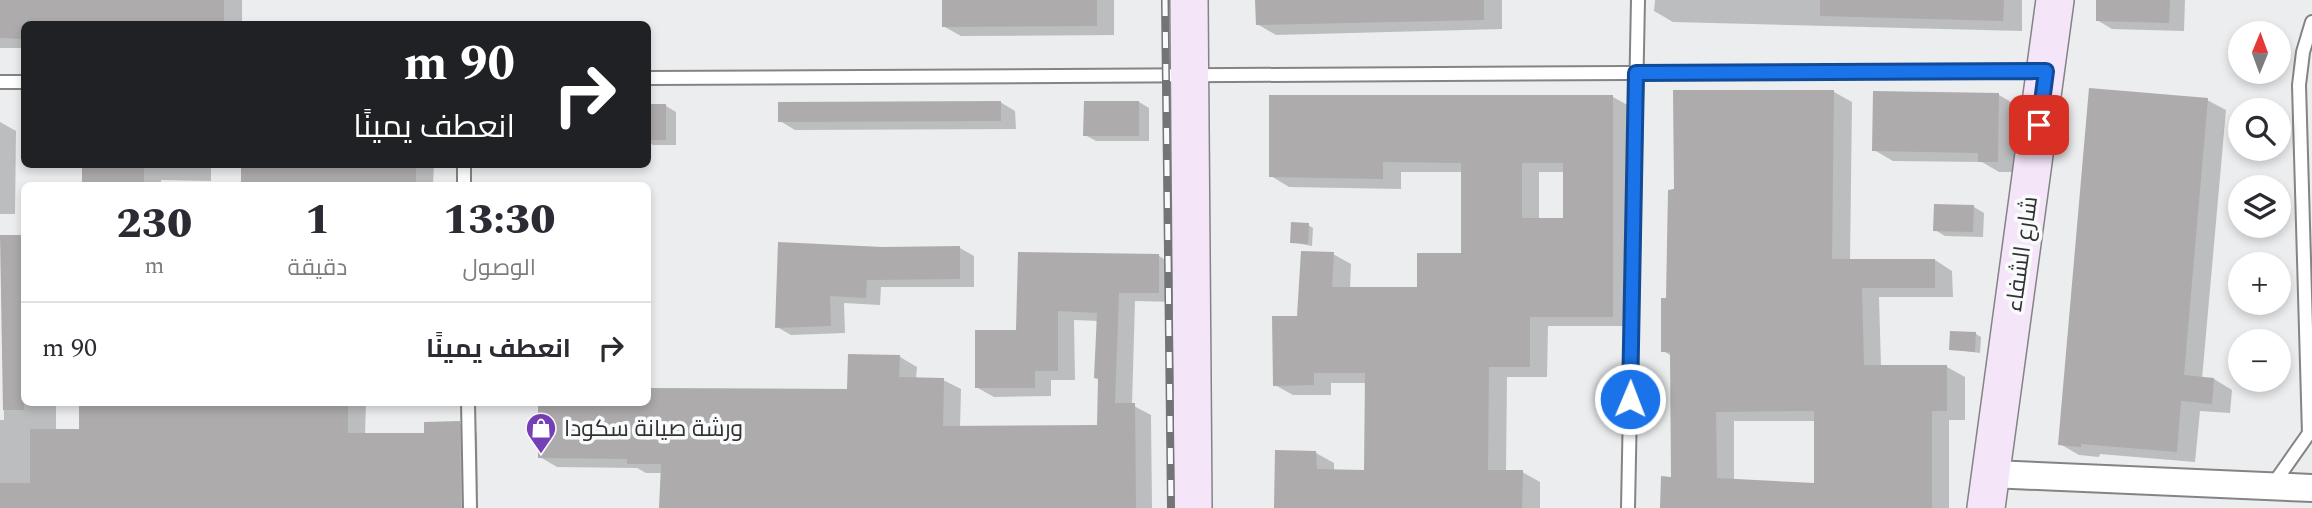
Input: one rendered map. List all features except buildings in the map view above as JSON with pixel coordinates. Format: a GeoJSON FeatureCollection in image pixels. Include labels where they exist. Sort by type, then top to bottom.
{"type":"FeatureCollection","features":[{"type":"Feature","properties":{"kind":"street"},"geometry":{"type":"LineString","coordinates":[[1189,0],[1193,508]]}},
{"type":"Feature","properties":{"kind":"street","name":"شارع الشفاء"},"geometry":{"type":"LineString","coordinates":[[1989,491],[2055,0]]}},
{"type":"Feature","properties":{"kind":"street"},"geometry":{"type":"LineString","coordinates":[[1989,491],[2272,497],[2312,488]]}},
{"type":"Feature","properties":{"kind":"lane"},"geometry":{"type":"LineString","coordinates":[[1628,508],[1638,0]]}},
{"type":"Feature","properties":{"kind":"lane"},"geometry":{"type":"LineString","coordinates":[[2272,497],[2310,432],[2300,85],[2303,52],[2312,22]]}},
{"type":"Feature","properties":{"kind":"lane"},"geometry":{"type":"LineString","coordinates":[[651,78],[2046,71]]}},
{"type":"Feature","properties":{"kind":"lane"},"geometry":{"type":"LineString","coordinates":[[0,82],[21,82]]}},
{"type":"Feature","properties":{"kind":"lane"},"geometry":{"type":"LineString","coordinates":[[468,406],[470,508]]}},
{"type":"Feature","properties":{"kind":"railway"},"geometry":{"type":"LineString","coordinates":[[1165,0],[1171,508]]}},
{"type":"Feature","properties":{"kind":"place","name":"ورشة صيانة سكودا"},"geometry":{"type":"Point","coordinates":[541,455]}},
{"type":"Feature","properties":{"kind":"route"},"geometry":{"type":"LineString","coordinates":[[1630,399],[1636,73],[2046,71],[2039,125]]}}]}
